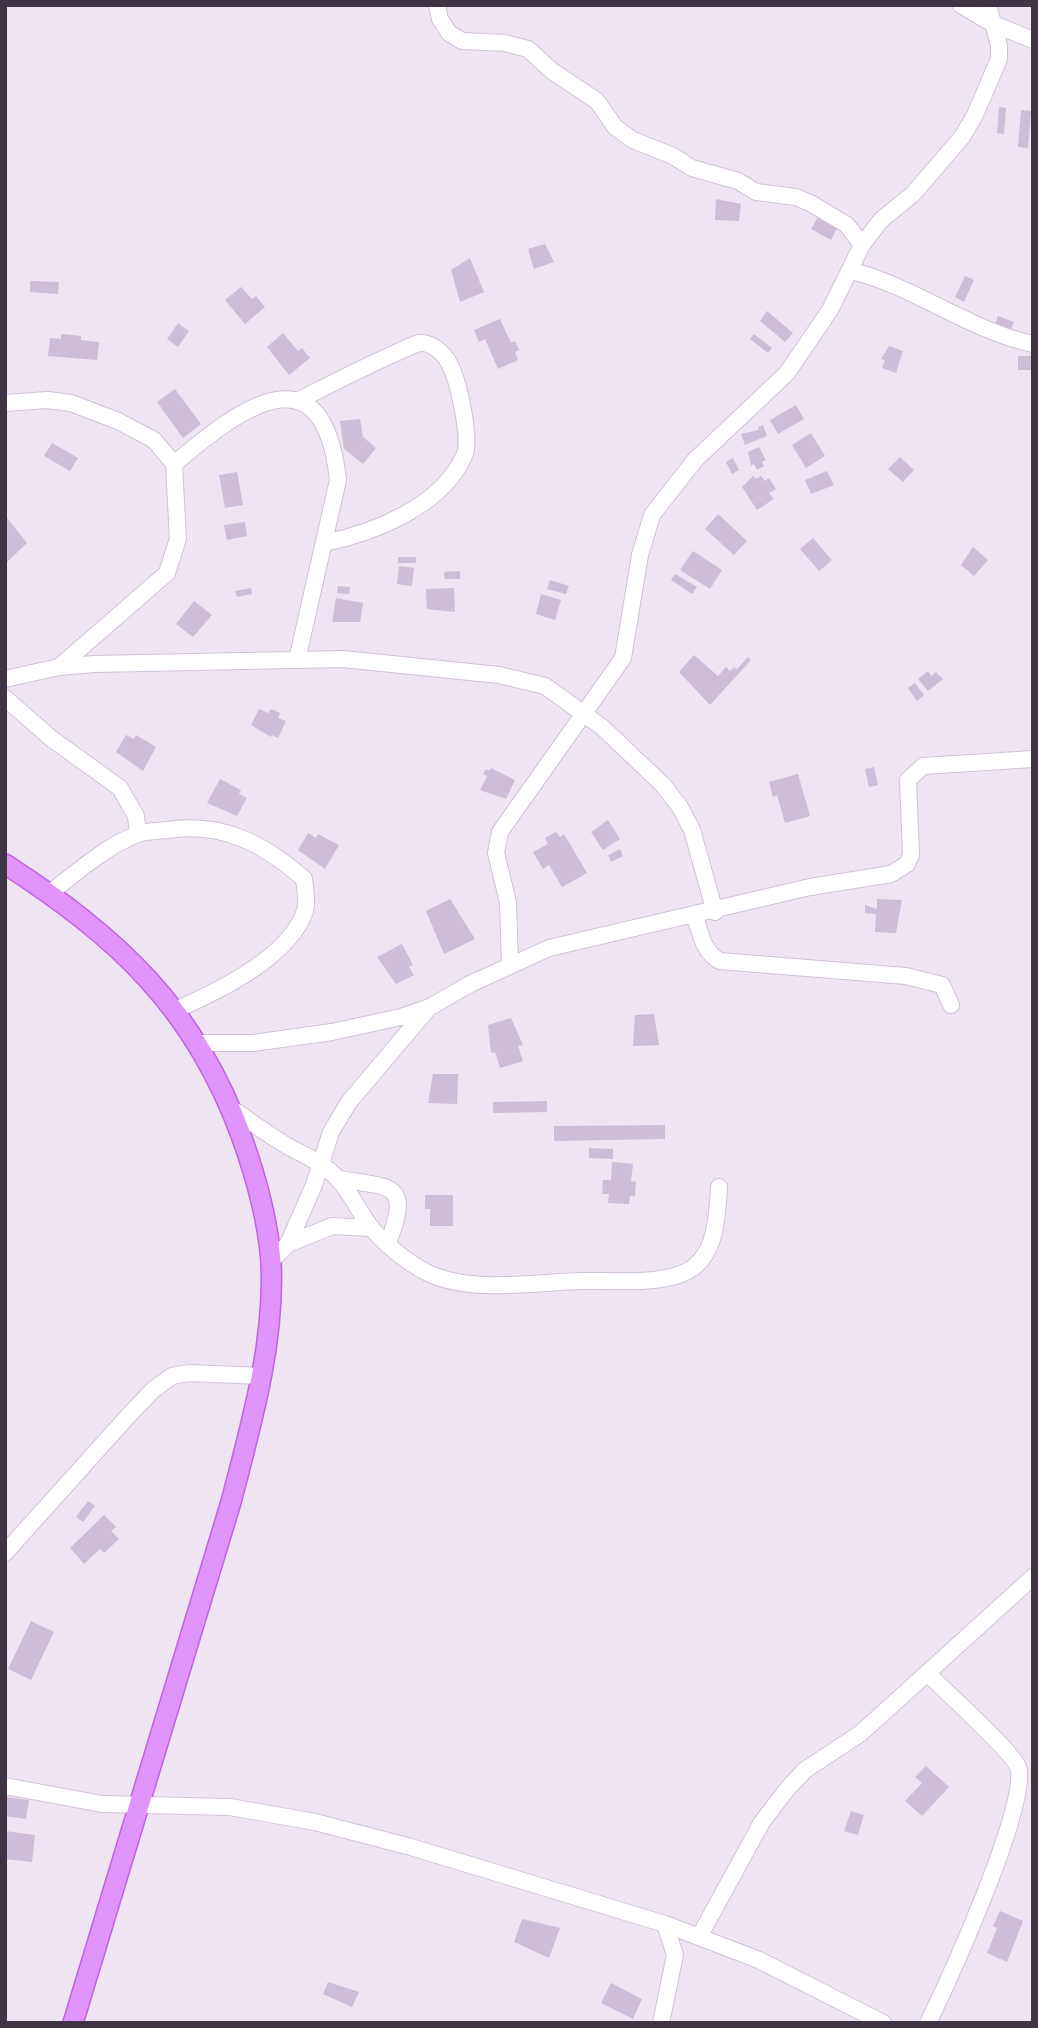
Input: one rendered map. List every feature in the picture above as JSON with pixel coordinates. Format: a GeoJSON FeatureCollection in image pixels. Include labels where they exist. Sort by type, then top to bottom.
{"type":"FeatureCollection","features":[{"type":"Feature","properties":{"kind":"main road"},"geometry":{"type":"LineString","coordinates":[[5,864],[50,893],[114,943],[175,1010],[199,1043],[231,1108],[253,1172],[271,1261],[262,1376],[231,1502],[73,2023]]}},
{"type":"Feature","properties":{"kind":"street"},"geometry":{"type":"LineString","coordinates":[[437,5],[440,19],[449,33],[461,41],[505,43],[528,49],[552,71],[597,101],[615,127],[633,140],[673,156],[692,168],[738,181],[756,191],[796,197],[812,204],[847,225],[862,245]]}},
{"type":"Feature","properties":{"kind":"street"},"geometry":{"type":"LineString","coordinates":[[961,5],[991,23],[1033,40]]}},
{"type":"Feature","properties":{"kind":"street"},"geometry":{"type":"LineString","coordinates":[[510,964],[508,902],[496,853],[500,832],[623,658],[640,555],[652,515],[682,474],[787,373],[830,310],[852,271],[862,245],[881,220],[913,194],[962,137],[975,115],[999,59],[999,45],[988,5]]}},
{"type":"Feature","properties":{"kind":"street"},"geometry":{"type":"LineString","coordinates":[[852,271],[900,286],[970,324],[1033,344]]}},
{"type":"Feature","properties":{"kind":"street"},"geometry":{"type":"LineString","coordinates":[[174,464],[219,425],[271,400],[299,400],[417,343],[428,344],[449,362],[466,432],[466,453],[458,467],[422,502],[375,530],[324,543]]}},
{"type":"Feature","properties":{"kind":"street"},"geometry":{"type":"LineString","coordinates":[[5,403],[47,400],[71,403],[118,421],[154,440],[174,464],[178,539],[167,573],[60,667]]}},
{"type":"Feature","properties":{"kind":"street"},"geometry":{"type":"LineString","coordinates":[[298,660],[309,599],[338,480],[335,454],[327,431],[316,414],[299,400]]}},
{"type":"Feature","properties":{"kind":"street"},"geometry":{"type":"LineString","coordinates":[[5,679],[60,667],[199,660],[343,659],[499,675],[545,686],[582,713],[641,764],[680,807],[692,831],[715,912]]}},
{"type":"Feature","properties":{"kind":"street"},"geometry":{"type":"LineString","coordinates":[[5,698],[52,739],[120,788],[136,816],[138,834]]}},
{"type":"Feature","properties":{"kind":"street"},"geometry":{"type":"LineString","coordinates":[[199,1043],[253,1043],[332,1032],[430,1007],[510,964],[549,948],[695,917],[799,890],[899,870],[911,855],[907,796],[908,780],[913,773],[923,766],[1033,759]]}},
{"type":"Feature","properties":{"kind":"street"},"geometry":{"type":"LineString","coordinates":[[50,893],[102,854],[138,834],[183,828],[214,828],[253,842],[284,861],[304,879],[306,910],[274,952],[223,987],[175,1010]]}},
{"type":"Feature","properties":{"kind":"street"},"geometry":{"type":"LineString","coordinates":[[695,917],[706,949],[720,961],[906,975],[942,985],[951,1005]]}},
{"type":"Feature","properties":{"kind":"street"},"geometry":{"type":"LineString","coordinates":[[271,1261],[288,1244],[322,1164],[331,1132],[349,1102],[408,1029],[430,1007]]}},
{"type":"Feature","properties":{"kind":"street"},"geometry":{"type":"LineString","coordinates":[[231,1108],[284,1144],[322,1164],[339,1179],[372,1228],[388,1243],[427,1273],[447,1279],[499,1285],[631,1282],[679,1276],[695,1266],[708,1251],[715,1226],[719,1187]]}},
{"type":"Feature","properties":{"kind":"street"},"geometry":{"type":"LineString","coordinates":[[339,1179],[376,1183],[399,1198],[397,1220],[388,1243]]}},
{"type":"Feature","properties":{"kind":"street"},"geometry":{"type":"LineString","coordinates":[[288,1244],[332,1226],[372,1228]]}},
{"type":"Feature","properties":{"kind":"street"},"geometry":{"type":"LineString","coordinates":[[5,1553],[129,1415],[153,1390],[172,1376],[189,1373],[262,1376]]}},
{"type":"Feature","properties":{"kind":"street"},"geometry":{"type":"LineString","coordinates":[[699,1937],[722,1901],[762,1822],[788,1788],[805,1770],[861,1733],[1033,1577]]}},
{"type":"Feature","properties":{"kind":"street"},"geometry":{"type":"LineString","coordinates":[[928,1674],[1015,1760],[1020,1781],[991,1878],[956,1966],[928,2023]]}},
{"type":"Feature","properties":{"kind":"street"},"geometry":{"type":"LineString","coordinates":[[5,1786],[68,1800],[138,1806],[230,1807],[315,1822],[411,1847],[665,1924],[759,1960],[883,2023]]}},
{"type":"Feature","properties":{"kind":"street"},"geometry":{"type":"LineString","coordinates":[[662,2023],[675,1955],[665,1924]]}},
{"type":"Feature","properties":{"kind":"building"},"geometry":{"type":"Polygon","coordinates":[[[999,107],[1006,108],[1004,134],[997,133],[999,107]]]}},
{"type":"Feature","properties":{"kind":"building"},"geometry":{"type":"Polygon","coordinates":[[[1021,110],[1031,111],[1028,148],[1018,147],[1021,110]]]}},
{"type":"Feature","properties":{"kind":"building"},"geometry":{"type":"Polygon","coordinates":[[[716,199],[741,204],[739,221],[715,220],[716,199]]]}},
{"type":"Feature","properties":{"kind":"building"},"geometry":{"type":"Polygon","coordinates":[[[818,217],[837,228],[831,240],[811,229],[818,217]]]}},
{"type":"Feature","properties":{"kind":"building"},"geometry":{"type":"Polygon","coordinates":[[[545,244],[554,262],[534,269],[528,249],[545,244]]]}},
{"type":"Feature","properties":{"kind":"building"},"geometry":{"type":"Polygon","coordinates":[[[470,258],[484,292],[460,302],[451,270],[470,258]]]}},
{"type":"Feature","properties":{"kind":"building"},"geometry":{"type":"Polygon","coordinates":[[[965,276],[974,280],[964,302],[955,297],[965,276]]]}},
{"type":"Feature","properties":{"kind":"building"},"geometry":{"type":"Polygon","coordinates":[[[30,281],[59,282],[58,294],[30,292],[30,281]]]}},
{"type":"Feature","properties":{"kind":"building"},"geometry":{"type":"Polygon","coordinates":[[[241,287],[252,299],[256,296],[265,307],[245,324],[225,300],[241,287]]]}},
{"type":"Feature","properties":{"kind":"building"},"geometry":{"type":"Polygon","coordinates":[[[767,311],[793,333],[785,342],[760,321],[767,311]]]}},
{"type":"Feature","properties":{"kind":"building"},"geometry":{"type":"Polygon","coordinates":[[[998,316],[1014,322],[1009,334],[994,328],[998,316]]]}},
{"type":"Feature","properties":{"kind":"building"},"geometry":{"type":"Polygon","coordinates":[[[500,319],[511,343],[515,341],[519,350],[515,352],[518,360],[498,369],[485,339],[479,342],[474,330],[500,319]]]}},
{"type":"Feature","properties":{"kind":"building"},"geometry":{"type":"Polygon","coordinates":[[[178,323],[189,331],[178,347],[167,339],[178,323]]]}},
{"type":"Feature","properties":{"kind":"building"},"geometry":{"type":"Polygon","coordinates":[[[283,333],[298,351],[302,348],[310,358],[289,375],[267,347],[283,333]]]}},
{"type":"Feature","properties":{"kind":"building"},"geometry":{"type":"Polygon","coordinates":[[[61,334],[81,336],[81,340],[99,342],[97,360],[48,356],[50,338],[61,339],[61,334]]]}},
{"type":"Feature","properties":{"kind":"building"},"geometry":{"type":"Polygon","coordinates":[[[754,334],[772,348],[768,353],[750,339],[754,334]]]}},
{"type":"Feature","properties":{"kind":"building"},"geometry":{"type":"Polygon","coordinates":[[[889,346],[903,351],[896,373],[882,368],[885,360],[881,359],[889,346]]]}},
{"type":"Feature","properties":{"kind":"building"},"geometry":{"type":"Polygon","coordinates":[[[1018,356],[1033,356],[1033,370],[1018,370],[1018,356]]]}},
{"type":"Feature","properties":{"kind":"building"},"geometry":{"type":"Polygon","coordinates":[[[175,389],[201,424],[183,438],[157,402],[175,389]]]}},
{"type":"Feature","properties":{"kind":"building"},"geometry":{"type":"Polygon","coordinates":[[[796,405],[804,419],[778,434],[770,420],[796,405]]]}},
{"type":"Feature","properties":{"kind":"building"},"geometry":{"type":"Polygon","coordinates":[[[360,419],[363,437],[376,448],[363,464],[344,449],[340,421],[360,419]]]}},
{"type":"Feature","properties":{"kind":"building"},"geometry":{"type":"Polygon","coordinates":[[[763,425],[767,436],[745,445],[741,434],[759,430],[758,427],[763,425]]]}},
{"type":"Feature","properties":{"kind":"building"},"geometry":{"type":"Polygon","coordinates":[[[811,433],[825,456],[806,468],[792,445],[811,433]]]}},
{"type":"Feature","properties":{"kind":"building"},"geometry":{"type":"Polygon","coordinates":[[[52,443],[78,458],[70,471],[44,456],[52,443]]]}},
{"type":"Feature","properties":{"kind":"building"},"geometry":{"type":"Polygon","coordinates":[[[759,447],[766,460],[762,462],[764,466],[757,470],[754,464],[751,466],[748,452],[759,447]]]}},
{"type":"Feature","properties":{"kind":"building"},"geometry":{"type":"Polygon","coordinates":[[[900,457],[914,470],[903,482],[888,469],[900,457]]]}},
{"type":"Feature","properties":{"kind":"building"},"geometry":{"type":"Polygon","coordinates":[[[733,458],[739,470],[732,474],[726,462],[733,458]]]}},
{"type":"Feature","properties":{"kind":"building"},"geometry":{"type":"Polygon","coordinates":[[[827,471],[834,485],[811,494],[805,480],[827,471]]]}},
{"type":"Feature","properties":{"kind":"building"},"geometry":{"type":"Polygon","coordinates":[[[237,472],[243,505],[225,508],[219,475],[237,472]]]}},
{"type":"Feature","properties":{"kind":"building"},"geometry":{"type":"Polygon","coordinates":[[[753,476],[756,479],[761,476],[765,481],[769,478],[776,489],[769,493],[774,499],[757,510],[742,487],[753,476]]]}},
{"type":"Feature","properties":{"kind":"building"},"geometry":{"type":"Polygon","coordinates":[[[718,514],[747,541],[734,555],[705,529],[718,514]]]}},
{"type":"Feature","properties":{"kind":"building"},"geometry":{"type":"Polygon","coordinates":[[[7,518],[27,543],[5,564],[5,520],[7,518]]]}},
{"type":"Feature","properties":{"kind":"building"},"geometry":{"type":"Polygon","coordinates":[[[245,522],[247,536],[227,540],[224,525],[245,522]]]}},
{"type":"Feature","properties":{"kind":"building"},"geometry":{"type":"Polygon","coordinates":[[[813,538],[832,560],[819,571],[800,549],[813,538]]]}},
{"type":"Feature","properties":{"kind":"building"},"geometry":{"type":"Polygon","coordinates":[[[973,547],[988,560],[974,576],[961,565],[973,547]]]}},
{"type":"Feature","properties":{"kind":"building"},"geometry":{"type":"Polygon","coordinates":[[[693,551],[722,570],[710,589],[680,570],[693,551]]]}},
{"type":"Feature","properties":{"kind":"building"},"geometry":{"type":"Polygon","coordinates":[[[398,557],[416,557],[416,563],[398,563],[398,557]]]}},
{"type":"Feature","properties":{"kind":"building"},"geometry":{"type":"Polygon","coordinates":[[[399,566],[414,568],[412,586],[397,584],[399,566]]]}},
{"type":"Feature","properties":{"kind":"building"},"geometry":{"type":"Polygon","coordinates":[[[460,571],[460,579],[445,579],[444,572],[460,571]]]}},
{"type":"Feature","properties":{"kind":"building"},"geometry":{"type":"Polygon","coordinates":[[[675,574],[697,587],[692,594],[671,580],[675,574]]]}},
{"type":"Feature","properties":{"kind":"building"},"geometry":{"type":"Polygon","coordinates":[[[550,580],[569,586],[566,594],[547,589],[550,580]]]}},
{"type":"Feature","properties":{"kind":"building"},"geometry":{"type":"Polygon","coordinates":[[[338,586],[350,587],[349,594],[337,593],[338,586]]]}},
{"type":"Feature","properties":{"kind":"building"},"geometry":{"type":"Polygon","coordinates":[[[251,588],[252,594],[237,597],[235,591],[251,588]]]}},
{"type":"Feature","properties":{"kind":"building"},"geometry":{"type":"Polygon","coordinates":[[[454,588],[455,612],[427,609],[426,589],[454,588]]]}},
{"type":"Feature","properties":{"kind":"building"},"geometry":{"type":"Polygon","coordinates":[[[541,594],[561,600],[555,620],[536,614],[541,594]]]}},
{"type":"Feature","properties":{"kind":"building"},"geometry":{"type":"Polygon","coordinates":[[[336,598],[363,603],[360,622],[332,622],[336,598]]]}},
{"type":"Feature","properties":{"kind":"building"},"geometry":{"type":"Polygon","coordinates":[[[194,601],[212,615],[193,637],[176,624],[194,601]]]}},
{"type":"Feature","properties":{"kind":"building"},"geometry":{"type":"Polygon","coordinates":[[[694,655],[718,676],[726,667],[730,671],[734,667],[737,669],[748,657],[751,660],[710,705],[679,672],[694,655]]]}},
{"type":"Feature","properties":{"kind":"building"},"geometry":{"type":"Polygon","coordinates":[[[928,671],[931,676],[936,672],[943,679],[928,691],[918,679],[928,671]]]}},
{"type":"Feature","properties":{"kind":"building"},"geometry":{"type":"Polygon","coordinates":[[[915,683],[924,695],[917,701],[908,688],[915,683]]]}},
{"type":"Feature","properties":{"kind":"building"},"geometry":{"type":"Polygon","coordinates":[[[259,709],[268,713],[271,709],[280,713],[278,718],[286,721],[278,738],[272,735],[271,737],[251,725],[259,709]]]}},
{"type":"Feature","properties":{"kind":"building"},"geometry":{"type":"Polygon","coordinates":[[[126,735],[134,739],[136,735],[156,747],[143,771],[116,752],[126,735]]]}},
{"type":"Feature","properties":{"kind":"building"},"geometry":{"type":"Polygon","coordinates":[[[874,767],[878,785],[869,787],[865,769],[874,767]]]}},
{"type":"Feature","properties":{"kind":"building"},"geometry":{"type":"Polygon","coordinates":[[[491,768],[515,780],[506,799],[480,790],[487,776],[483,774],[486,769],[489,771],[491,768]]]}},
{"type":"Feature","properties":{"kind":"building"},"geometry":{"type":"Polygon","coordinates":[[[798,774],[810,816],[785,823],[777,795],[773,797],[769,782],[798,774]]]}},
{"type":"Feature","properties":{"kind":"building"},"geometry":{"type":"Polygon","coordinates":[[[220,779],[241,790],[239,794],[247,798],[237,816],[207,803],[220,779]]]}},
{"type":"Feature","properties":{"kind":"building"},"geometry":{"type":"Polygon","coordinates":[[[608,820],[620,839],[603,850],[591,832],[608,820]]]}},
{"type":"Feature","properties":{"kind":"building"},"geometry":{"type":"Polygon","coordinates":[[[556,832],[560,837],[564,834],[587,873],[562,887],[549,865],[543,869],[533,852],[548,844],[545,838],[556,832]]]}},
{"type":"Feature","properties":{"kind":"building"},"geometry":{"type":"Polygon","coordinates":[[[308,833],[316,838],[318,834],[339,845],[325,869],[298,850],[308,833]]]}},
{"type":"Feature","properties":{"kind":"building"},"geometry":{"type":"Polygon","coordinates":[[[620,849],[623,856],[611,862],[608,855],[620,849]]]}},
{"type":"Feature","properties":{"kind":"building"},"geometry":{"type":"Polygon","coordinates":[[[450,899],[475,939],[444,954],[426,911],[450,899]]]}},
{"type":"Feature","properties":{"kind":"building"},"geometry":{"type":"Polygon","coordinates":[[[877,899],[902,900],[896,933],[875,932],[876,914],[865,913],[865,905],[877,909],[877,899]]]}},
{"type":"Feature","properties":{"kind":"building"},"geometry":{"type":"Polygon","coordinates":[[[402,944],[413,965],[409,967],[414,975],[396,984],[377,957],[402,944]]]}},
{"type":"Feature","properties":{"kind":"building"},"geometry":{"type":"Polygon","coordinates":[[[654,1014],[659,1045],[633,1046],[635,1015],[654,1014]]]}},
{"type":"Feature","properties":{"kind":"building"},"geometry":{"type":"Polygon","coordinates":[[[511,1018],[523,1045],[518,1046],[523,1061],[500,1068],[495,1052],[491,1053],[488,1025],[511,1018]]]}},
{"type":"Feature","properties":{"kind":"building"},"geometry":{"type":"Polygon","coordinates":[[[433,1074],[458,1074],[457,1104],[428,1103],[433,1074]]]}},
{"type":"Feature","properties":{"kind":"building"},"geometry":{"type":"Polygon","coordinates":[[[547,1101],[547,1112],[493,1113],[493,1102],[547,1101]]]}},
{"type":"Feature","properties":{"kind":"building"},"geometry":{"type":"Polygon","coordinates":[[[665,1125],[665,1139],[554,1141],[554,1126],[665,1125]]]}},
{"type":"Feature","properties":{"kind":"building"},"geometry":{"type":"Polygon","coordinates":[[[589,1148],[613,1149],[613,1159],[589,1158],[589,1148]]]}},
{"type":"Feature","properties":{"kind":"building"},"geometry":{"type":"Polygon","coordinates":[[[612,1162],[633,1164],[631,1181],[636,1182],[635,1196],[630,1196],[629,1204],[608,1203],[609,1194],[602,1194],[603,1180],[611,1180],[612,1162]]]}},
{"type":"Feature","properties":{"kind":"building"},"geometry":{"type":"Polygon","coordinates":[[[425,1195],[453,1195],[453,1226],[430,1226],[430,1209],[425,1209],[425,1195]]]}},
{"type":"Feature","properties":{"kind":"building"},"geometry":{"type":"Polygon","coordinates":[[[88,1501],[95,1506],[83,1522],[76,1517],[88,1501]]]}},
{"type":"Feature","properties":{"kind":"building"},"geometry":{"type":"Polygon","coordinates":[[[104,1515],[116,1527],[111,1531],[119,1539],[104,1553],[100,1549],[84,1564],[70,1548],[104,1515]]]}},
{"type":"Feature","properties":{"kind":"building"},"geometry":{"type":"Polygon","coordinates":[[[31,1621],[54,1632],[31,1680],[8,1669],[31,1621]]]}},
{"type":"Feature","properties":{"kind":"building"},"geometry":{"type":"Polygon","coordinates":[[[926,1766],[949,1787],[922,1816],[905,1801],[922,1783],[915,1777],[926,1766]]]}},
{"type":"Feature","properties":{"kind":"building"},"geometry":{"type":"Polygon","coordinates":[[[5,1790],[8,1790],[7,1797],[29,1800],[26,1819],[5,1816],[5,1790]]]}},
{"type":"Feature","properties":{"kind":"building"},"geometry":{"type":"Polygon","coordinates":[[[851,1811],[864,1815],[858,1835],[844,1831],[851,1811]]]}},
{"type":"Feature","properties":{"kind":"building"},"geometry":{"type":"Polygon","coordinates":[[[5,1831],[35,1835],[32,1862],[5,1859],[5,1831]]]}},
{"type":"Feature","properties":{"kind":"building"},"geometry":{"type":"Polygon","coordinates":[[[1000,1911],[1023,1921],[1007,1962],[987,1953],[997,1928],[993,1926],[1000,1911]]]}},
{"type":"Feature","properties":{"kind":"building"},"geometry":{"type":"Polygon","coordinates":[[[522,1919],[560,1928],[549,1958],[514,1942],[522,1919]]]}},
{"type":"Feature","properties":{"kind":"building"},"geometry":{"type":"Polygon","coordinates":[[[328,1982],[359,1992],[352,2007],[323,1994],[328,1982]]]}},
{"type":"Feature","properties":{"kind":"building"},"geometry":{"type":"Polygon","coordinates":[[[611,1983],[642,1999],[633,2019],[601,2003],[611,1983]]]}}]}
